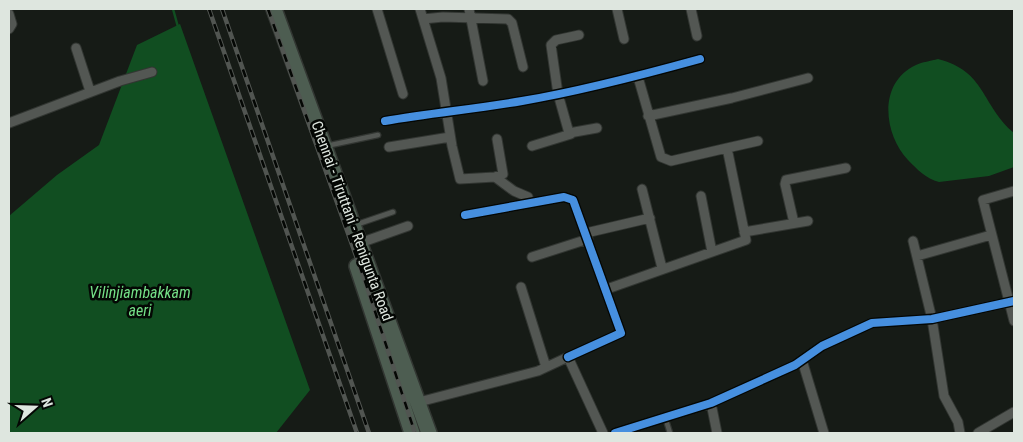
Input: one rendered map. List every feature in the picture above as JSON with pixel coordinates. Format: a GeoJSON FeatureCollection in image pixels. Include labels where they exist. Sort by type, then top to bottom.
{"type":"FeatureCollection","features":[{"type":"Feature","properties":{"kind":"highway","name":"Chennai - Tiruttani - Renigunta Road"},"geometry":{"type":"LineString","coordinates":[[264,9],[361,276],[412,433]]}},
{"type":"Feature","properties":{"kind":"highway","name":"Chennai - Tiruttani - Renigunta Road"},"geometry":{"type":"LineString","coordinates":[[274,9],[430,433]]}},
{"type":"Feature","properties":{"kind":"street"},"geometry":{"type":"LineString","coordinates":[[377,9],[403,94]]}},
{"type":"Feature","properties":{"kind":"street"},"geometry":{"type":"LineString","coordinates":[[420,9],[441,78],[450,138],[460,179],[502,175],[504,171],[497,139]]}},
{"type":"Feature","properties":{"kind":"street"},"geometry":{"type":"LineString","coordinates":[[469,9],[483,81]]}},
{"type":"Feature","properties":{"kind":"street"},"geometry":{"type":"LineString","coordinates":[[617,9],[624,39]]}},
{"type":"Feature","properties":{"kind":"street"},"geometry":{"type":"LineString","coordinates":[[691,9],[697,36]]}},
{"type":"Feature","properties":{"kind":"street"},"geometry":{"type":"LineString","coordinates":[[9,14],[12,24],[9,29]]}},
{"type":"Feature","properties":{"kind":"street"},"geometry":{"type":"LineString","coordinates":[[423,19],[443,17],[509,20],[523,67]]}},
{"type":"Feature","properties":{"kind":"street"},"geometry":{"type":"LineString","coordinates":[[571,134],[568,131],[558,94],[551,45],[556,40],[579,35]]}},
{"type":"Feature","properties":{"kind":"street"},"geometry":{"type":"LineString","coordinates":[[76,48],[90,91]]}},
{"type":"Feature","properties":{"kind":"street"},"geometry":{"type":"LineString","coordinates":[[386,121],[446,110],[522,102],[638,77],[700,59]]}},
{"type":"Feature","properties":{"kind":"street"},"geometry":{"type":"LineString","coordinates":[[9,123],[90,91],[152,72]]}},
{"type":"Feature","properties":{"kind":"street"},"geometry":{"type":"LineString","coordinates":[[638,77],[658,151],[665,160],[758,141]]}},
{"type":"Feature","properties":{"kind":"street"},"geometry":{"type":"LineString","coordinates":[[648,116],[732,98],[808,78]]}},
{"type":"Feature","properties":{"kind":"street"},"geometry":{"type":"LineString","coordinates":[[532,146],[597,128]]}},
{"type":"Feature","properties":{"kind":"street"},"geometry":{"type":"LineString","coordinates":[[389,148],[450,138]]}},
{"type":"Feature","properties":{"kind":"street"},"geometry":{"type":"LineString","coordinates":[[607,289],[662,268],[746,240],[727,148]]}},
{"type":"Feature","properties":{"kind":"street"},"geometry":{"type":"LineString","coordinates":[[794,223],[785,184],[786,180],[846,168]]}},
{"type":"Feature","properties":{"kind":"street"},"geometry":{"type":"LineString","coordinates":[[495,177],[514,191],[528,197]]}},
{"type":"Feature","properties":{"kind":"street"},"geometry":{"type":"LineString","coordinates":[[642,189],[662,268]]}},
{"type":"Feature","properties":{"kind":"street"},"geometry":{"type":"LineString","coordinates":[[1014,191],[982,200],[1012,301],[1014,321]]}},
{"type":"Feature","properties":{"kind":"street"},"geometry":{"type":"LineString","coordinates":[[404,407],[419,401],[546,367],[621,333],[587,236],[573,200],[568,196],[465,215]]}},
{"type":"Feature","properties":{"kind":"street"},"geometry":{"type":"LineString","coordinates":[[701,196],[712,252]]}},
{"type":"Feature","properties":{"kind":"street"},"geometry":{"type":"LineString","coordinates":[[532,257],[587,236],[650,218]]}},
{"type":"Feature","properties":{"kind":"street"},"geometry":{"type":"LineString","coordinates":[[744,232],[808,221]]}},
{"type":"Feature","properties":{"kind":"street"},"geometry":{"type":"LineString","coordinates":[[360,243],[408,226]]}},
{"type":"Feature","properties":{"kind":"street"},"geometry":{"type":"LineString","coordinates":[[917,256],[992,235]]}},
{"type":"Feature","properties":{"kind":"street"},"geometry":{"type":"LineString","coordinates":[[913,242],[932,319],[944,396],[958,422],[960,433]]}},
{"type":"Feature","properties":{"kind":"street"},"geometry":{"type":"LineString","coordinates":[[521,286],[546,367]]}},
{"type":"Feature","properties":{"kind":"street"},"geometry":{"type":"LineString","coordinates":[[615,433],[711,403],[802,360],[822,346],[872,323],[932,319],[1012,301]]}},
{"type":"Feature","properties":{"kind":"street"},"geometry":{"type":"LineString","coordinates":[[568,357],[603,433]]}},
{"type":"Feature","properties":{"kind":"street"},"geometry":{"type":"LineString","coordinates":[[802,360],[824,433]]}},
{"type":"Feature","properties":{"kind":"street"},"geometry":{"type":"LineString","coordinates":[[711,403],[717,433]]}},
{"type":"Feature","properties":{"kind":"street"},"geometry":{"type":"LineString","coordinates":[[978,433],[996,429],[1014,412]]}},
{"type":"Feature","properties":{"kind":"lane"},"geometry":{"type":"LineString","coordinates":[[324,146],[378,134]]}},
{"type":"Feature","properties":{"kind":"lane"},"geometry":{"type":"LineString","coordinates":[[353,225],[392,212]]}},
{"type":"Feature","properties":{"kind":"lane"},"geometry":{"type":"LineString","coordinates":[[666,417],[670,433]]}},
{"type":"Feature","properties":{"kind":"water","name":"Vilinjiambakkam aeri"},"geometry":{"type":"Polygon","coordinates":[[[180,24],[310,390],[276,433],[9,433],[9,216],[57,175],[99,145],[137,45],[180,24]]]}},
{"type":"Feature","properties":{"kind":"water"},"geometry":{"type":"Polygon","coordinates":[[[938,59],[954,64],[974,80],[1003,122],[1014,133],[1014,167],[989,176],[939,182],[930,179],[922,173],[908,160],[900,149],[890,124],[888,110],[890,96],[895,84],[903,73],[916,65],[938,59]]]}},
{"type":"Feature","properties":{"kind":"waterway"},"geometry":{"type":"LineString","coordinates":[[173,9],[178,27]]}},
{"type":"Feature","properties":{"kind":"railway"},"geometry":{"type":"LineString","coordinates":[[209,9],[357,433]]}},
{"type":"Feature","properties":{"kind":"railway"},"geometry":{"type":"LineString","coordinates":[[222,9],[369,433]]}},
{"type":"Feature","properties":{"kind":"railway"},"geometry":{"type":"LineString","coordinates":[[268,9],[365,281],[415,433]]}},
{"type":"Feature","properties":{"kind":"cycle path"},"geometry":{"type":"LineString","coordinates":[[385,121],[544,97],[612,82],[700,59]]}},
{"type":"Feature","properties":{"kind":"cycle path"},"geometry":{"type":"LineString","coordinates":[[465,215],[564,197],[573,200],[621,333],[568,357]]}},
{"type":"Feature","properties":{"kind":"cycle path"},"geometry":{"type":"LineString","coordinates":[[615,433],[711,403],[795,365],[822,346],[872,323],[932,319],[1014,301]]}}]}
